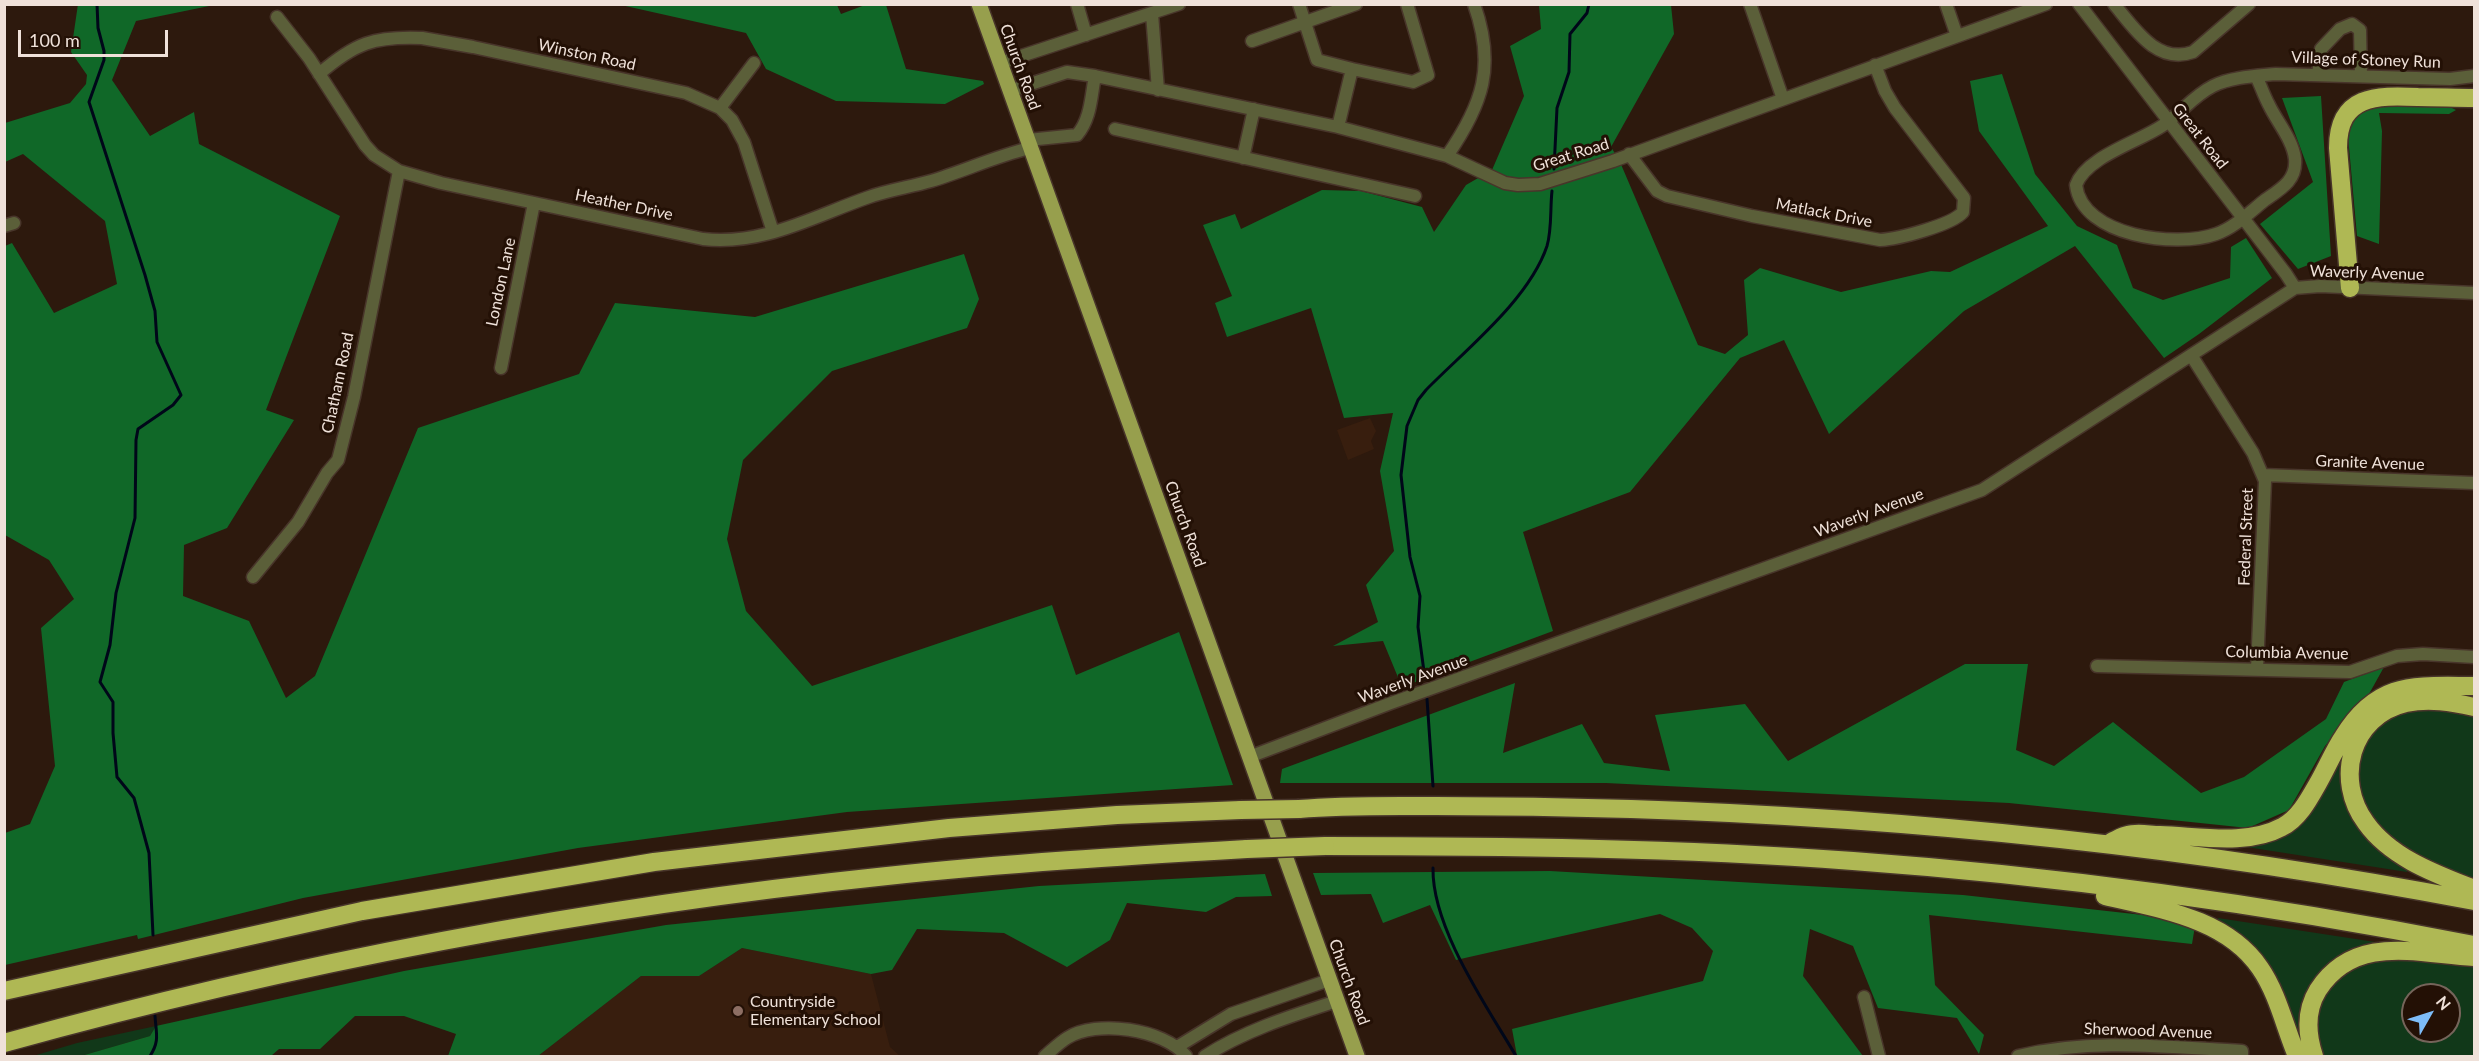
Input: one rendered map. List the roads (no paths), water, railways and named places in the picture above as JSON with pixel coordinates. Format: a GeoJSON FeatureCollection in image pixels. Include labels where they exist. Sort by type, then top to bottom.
{"type":"FeatureCollection","features":[{"type":"Feature","properties":{"kind":"highway"},"geometry":{"type":"LineString","coordinates":[[2350,288],[2338,148],[2338,133],[2343,119],[2350,109],[2373,97],[2475,98]]}},
{"type":"Feature","properties":{"kind":"highway"},"geometry":{"type":"LineString","coordinates":[[2107,844],[2129,834],[2223,837],[2265,834],[2276,830],[2286,825],[2298,814],[2310,798],[2341,738],[2355,718],[2371,703],[2389,692],[2408,687],[2475,686]]}},
{"type":"Feature","properties":{"kind":"highway"},"geometry":{"type":"LineString","coordinates":[[2475,707],[2436,701],[2405,703],[2388,710],[2372,721],[2361,735],[2353,751],[2349,777],[2353,803],[2367,825],[2380,839],[2421,867],[2475,889]]}},
{"type":"Feature","properties":{"kind":"highway"},"geometry":{"type":"LineString","coordinates":[[4,991],[362,911],[654,862],[950,828],[1117,815],[1241,810],[1362,806],[1483,806],[1685,811],[1848,820],[2107,844],[2297,870],[2475,901]]}},
{"type":"Feature","properties":{"kind":"highway"},"geometry":{"type":"LineString","coordinates":[[4,1043],[166,1000],[282,974],[460,938],[614,912],[888,876],[1057,860],[1247,849],[1325,846],[1561,847],[1854,861],[2006,874],[2256,906],[2475,945]]}},
{"type":"Feature","properties":{"kind":"highway"},"geometry":{"type":"LineString","coordinates":[[2006,874],[2157,908],[2205,924],[2227,936],[2260,968],[2270,987],[2297,1056]]}},
{"type":"Feature","properties":{"kind":"highway"},"geometry":{"type":"LineString","coordinates":[[2314,1056],[2308,1027],[2310,1010],[2316,993],[2327,977],[2341,965],[2358,956],[2400,950],[2475,957]]}},
{"type":"Feature","properties":{"kind":"main road","name":"Church Road"},"geometry":{"type":"LineString","coordinates":[[979,4],[1357,1056]]}},
{"type":"Feature","properties":{"kind":"street"},"geometry":{"type":"LineString","coordinates":[[1077,4],[1086,35]]}},
{"type":"Feature","properties":{"kind":"street"},"geometry":{"type":"LineString","coordinates":[[1000,63],[1179,4]]}},
{"type":"Feature","properties":{"kind":"street"},"geometry":{"type":"LineString","coordinates":[[1299,4],[1317,60],[1413,82],[1428,75],[1407,4]]}},
{"type":"Feature","properties":{"kind":"street"},"geometry":{"type":"LineString","coordinates":[[1252,41],[1356,4]]}},
{"type":"Feature","properties":{"kind":"street"},"geometry":{"type":"LineString","coordinates":[[1447,156],[1479,103],[1486,74],[1484,38],[1474,4]]}},
{"type":"Feature","properties":{"kind":"street"},"geometry":{"type":"LineString","coordinates":[[1750,4],[1783,99]]}},
{"type":"Feature","properties":{"kind":"street"},"geometry":{"type":"LineString","coordinates":[[1946,4],[1957,36]]}},
{"type":"Feature","properties":{"kind":"street","name":"Great Road"},"geometry":{"type":"LineString","coordinates":[[1009,91],[1067,72],[1095,76],[1338,127],[1447,156],[1505,183],[1540,184],[2046,4]]}},
{"type":"Feature","properties":{"kind":"street","name":"Great Road"},"geometry":{"type":"LineString","coordinates":[[2079,4],[2295,288]]}},
{"type":"Feature","properties":{"kind":"street"},"geometry":{"type":"LineString","coordinates":[[2114,4],[2151,46],[2172,55],[2183,56],[2193,52],[2249,4]]}},
{"type":"Feature","properties":{"kind":"street"},"geometry":{"type":"LineString","coordinates":[[1152,14],[1158,90]]}},
{"type":"Feature","properties":{"kind":"street","name":"Heather Drive"},"geometry":{"type":"LineString","coordinates":[[277,17],[319,74],[365,145],[374,155],[399,171],[470,190],[703,239],[744,240],[773,232],[824,215],[869,196],[931,181],[1029,144]]}},
{"type":"Feature","properties":{"kind":"street"},"geometry":{"type":"LineString","coordinates":[[2318,75],[2321,49],[2340,29],[2352,24],[2360,30],[2361,76]]}},
{"type":"Feature","properties":{"kind":"street","name":"Winston Road"},"geometry":{"type":"LineString","coordinates":[[319,74],[346,52],[364,43],[398,38],[422,38],[686,93],[720,108],[732,120],[744,142],[773,232]]}},
{"type":"Feature","properties":{"kind":"street"},"geometry":{"type":"LineString","coordinates":[[720,108],[754,63]]}},
{"type":"Feature","properties":{"kind":"street","name":"Matlack Drive"},"geometry":{"type":"LineString","coordinates":[[1629,154],[1658,191],[1680,200],[1752,216],[1880,240],[1891,239],[1953,219],[1963,212],[1964,198],[1895,108],[1885,91],[1875,65]]}},
{"type":"Feature","properties":{"kind":"street"},"geometry":{"type":"LineString","coordinates":[[1338,127],[1352,69]]}},
{"type":"Feature","properties":{"kind":"street","name":"Village of Stoney Run"},"geometry":{"type":"LineString","coordinates":[[2256,76],[2269,106],[2290,143],[2295,160],[2290,181],[2243,217],[2224,230],[2207,237],[2187,239],[2147,237],[2114,229],[2092,214],[2081,201],[2076,185],[2083,172],[2098,160],[2168,122],[2214,85],[2256,76],[2318,75],[2450,79],[2475,76]]}},
{"type":"Feature","properties":{"kind":"street"},"geometry":{"type":"LineString","coordinates":[[1029,144],[1077,135],[1084,127],[1088,116],[1095,76]]}},
{"type":"Feature","properties":{"kind":"street"},"geometry":{"type":"LineString","coordinates":[[1243,158],[1254,109]]}},
{"type":"Feature","properties":{"kind":"street"},"geometry":{"type":"LineString","coordinates":[[1115,129],[1415,196]]}},
{"type":"Feature","properties":{"kind":"street","name":"Chatham Road"},"geometry":{"type":"LineString","coordinates":[[253,577],[298,522],[327,473],[338,460],[354,397],[399,171]]}},
{"type":"Feature","properties":{"kind":"street","name":"London Lane"},"geometry":{"type":"LineString","coordinates":[[501,368],[534,203]]}},
{"type":"Feature","properties":{"kind":"street","name":"Waverly Avenue"},"geometry":{"type":"LineString","coordinates":[[1249,757],[1391,703],[1982,490],[2295,288],[2475,293]]}},
{"type":"Feature","properties":{"kind":"street","name":"Federal Street"},"geometry":{"type":"LineString","coordinates":[[2191,355],[2212,385],[2264,475],[2266,489],[2257,669]]}},
{"type":"Feature","properties":{"kind":"street","name":"Granite Avenue"},"geometry":{"type":"LineString","coordinates":[[2264,475],[2475,483]]}},
{"type":"Feature","properties":{"kind":"street","name":"Columbia Avenue"},"geometry":{"type":"LineString","coordinates":[[2097,666],[2350,672],[2397,656],[2423,654],[2475,657]]}},
{"type":"Feature","properties":{"kind":"street"},"geometry":{"type":"LineString","coordinates":[[1045,1056],[1068,1037],[1090,1029],[1105,1028],[1135,1030],[1161,1039],[1181,1052],[1231,1014],[1329,980]]}},
{"type":"Feature","properties":{"kind":"street"},"geometry":{"type":"LineString","coordinates":[[1864,997],[1879,1056]]}},
{"type":"Feature","properties":{"kind":"street"},"geometry":{"type":"LineString","coordinates":[[1204,1056],[1257,1028],[1337,1001]]}},
{"type":"Feature","properties":{"kind":"street","name":"Sherwood Avenue"},"geometry":{"type":"LineString","coordinates":[[2018,1056],[2080,1045],[2242,1054]]}},
{"type":"Feature","properties":{"kind":"waterway"},"geometry":{"type":"LineString","coordinates":[[97,4],[98,28],[104,60],[89,102],[145,275],[155,311],[157,342],[181,395],[173,405],[138,429],[135,518],[116,593],[110,645],[100,682],[113,702],[117,777],[134,798],[149,853],[153,935]]}},
{"type":"Feature","properties":{"kind":"waterway"},"geometry":{"type":"LineString","coordinates":[[1554,169],[1557,108],[1569,72],[1570,34],[1587,13],[1589,4]]}},
{"type":"Feature","properties":{"kind":"waterway"},"geometry":{"type":"LineString","coordinates":[[1425,679],[1418,627],[1420,596],[1410,557],[1401,475],[1407,426],[1418,400],[1426,390],[1494,323],[1526,286],[1538,266],[1549,239],[1552,191]]}},
{"type":"Feature","properties":{"kind":"waterway"},"geometry":{"type":"LineString","coordinates":[[1427,699],[1433,786]]}},
{"type":"Feature","properties":{"kind":"waterway"},"geometry":{"type":"LineString","coordinates":[[1433,868],[1435,891],[1441,916],[1451,940],[1476,990],[1516,1056]]}},
{"type":"Feature","properties":{"kind":"waterway"},"geometry":{"type":"LineString","coordinates":[[150,1056],[156,1041],[155,1016]]}},
{"type":"Feature","properties":{"kind":"place","name":"Countryside Elementary School"},"geometry":{"type":"Point","coordinates":[738,1011]}}]}
